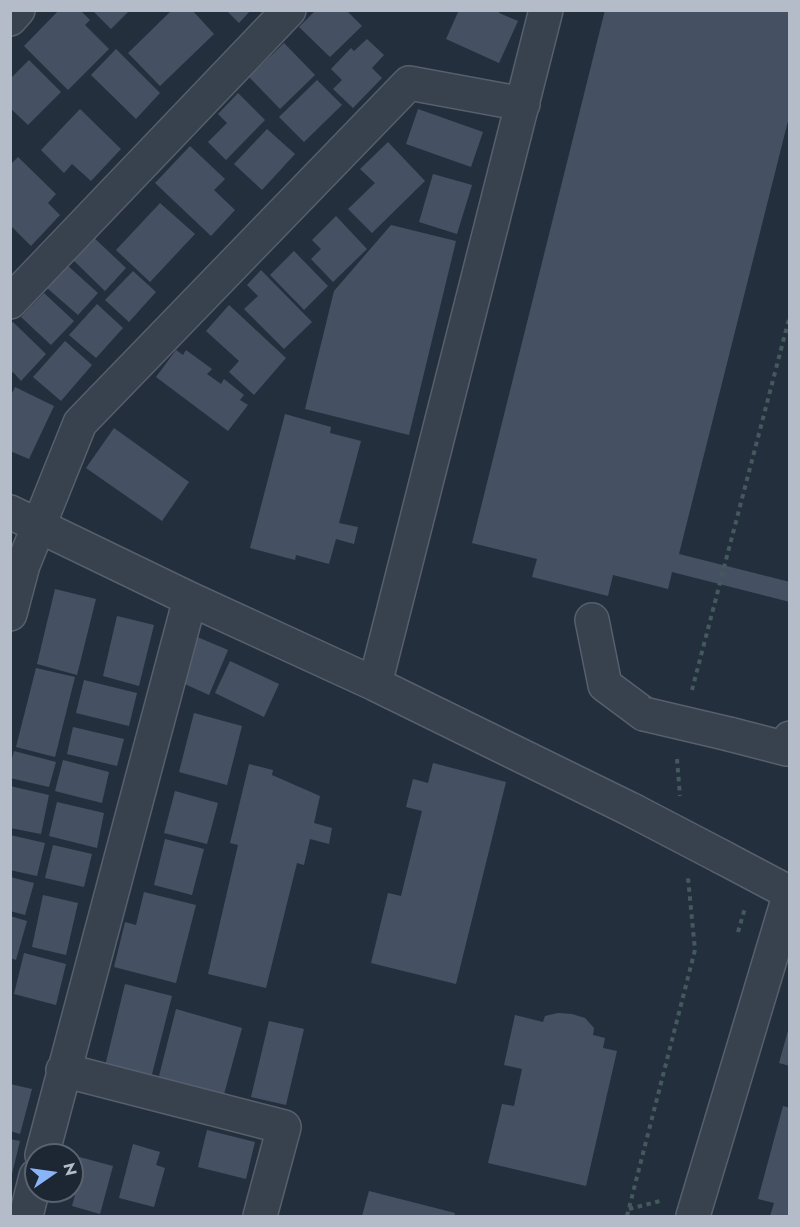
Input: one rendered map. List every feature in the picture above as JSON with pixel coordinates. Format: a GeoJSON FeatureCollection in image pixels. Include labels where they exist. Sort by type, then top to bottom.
{"type":"FeatureCollection","features":[{"type":"Feature","properties":{"kind":"street"},"geometry":{"type":"LineString","coordinates":[[10,19],[18,10]]}},
{"type":"Feature","properties":{"kind":"street"},"geometry":{"type":"LineString","coordinates":[[10,302],[289,10]]}},
{"type":"Feature","properties":{"kind":"street"},"geometry":{"type":"LineString","coordinates":[[375,684],[546,10]]}},
{"type":"Feature","properties":{"kind":"street"},"geometry":{"type":"LineString","coordinates":[[10,614],[22,565],[24,519],[80,423],[409,83],[523,104]]}},
{"type":"Feature","properties":{"kind":"street"},"geometry":{"type":"LineString","coordinates":[[24,519],[375,684],[632,810],[789,893],[693,1216]]}},
{"type":"Feature","properties":{"kind":"street"},"geometry":{"type":"LineString","coordinates":[[45,1143],[190,599]]}},
{"type":"Feature","properties":{"kind":"street"},"geometry":{"type":"LineString","coordinates":[[592,620],[605,685],[644,714],[787,749],[789,738]]}},
{"type":"Feature","properties":{"kind":"street"},"geometry":{"type":"LineString","coordinates":[[63,1070],[284,1127],[260,1216]]}},
{"type":"Feature","properties":{"kind":"building"},"geometry":{"type":"Polygon","coordinates":[[[59,10],[80,10],[90,20],[85,25],[109,49],[68,90],[24,46],[59,10]]]}},
{"type":"Feature","properties":{"kind":"building"},"geometry":{"type":"Polygon","coordinates":[[[92,10],[130,10],[111,29],[92,10]]]}},
{"type":"Feature","properties":{"kind":"building"},"geometry":{"type":"Polygon","coordinates":[[[172,10],[192,10],[214,34],[160,86],[128,53],[172,10]]]}},
{"type":"Feature","properties":{"kind":"building"},"geometry":{"type":"Polygon","coordinates":[[[226,10],[251,10],[239,23],[226,10]]]}},
{"type":"Feature","properties":{"kind":"building"},"geometry":{"type":"Polygon","coordinates":[[[316,10],[346,10],[362,26],[330,57],[299,27],[316,10]]]}},
{"type":"Feature","properties":{"kind":"building"},"geometry":{"type":"Polygon","coordinates":[[[459,10],[500,10],[499,13],[518,21],[499,63],[446,39],[459,10]]]}},
{"type":"Feature","properties":{"kind":"building"},"geometry":{"type":"Polygon","coordinates":[[[605,10],[790,10],[790,113],[679,554],[790,582],[790,602],[672,572],[668,589],[613,575],[608,596],[532,577],[537,559],[472,543],[605,10]]]}},
{"type":"Feature","properties":{"kind":"building"},"geometry":{"type":"Polygon","coordinates":[[[367,39],[384,55],[372,68],[382,78],[353,108],[333,89],[342,80],[331,69],[351,48],[354,51],[367,39]]]}},
{"type":"Feature","properties":{"kind":"building"},"geometry":{"type":"Polygon","coordinates":[[[284,43],[315,75],[280,109],[249,77],[284,43]]]}},
{"type":"Feature","properties":{"kind":"building"},"geometry":{"type":"Polygon","coordinates":[[[116,49],[160,93],[136,119],[91,75],[116,49]]]}},
{"type":"Feature","properties":{"kind":"building"},"geometry":{"type":"Polygon","coordinates":[[[29,60],[61,92],[28,125],[10,108],[10,79],[29,60]]]}},
{"type":"Feature","properties":{"kind":"building"},"geometry":{"type":"Polygon","coordinates":[[[317,80],[342,105],[304,142],[279,117],[317,80]]]}},
{"type":"Feature","properties":{"kind":"building"},"geometry":{"type":"Polygon","coordinates":[[[238,93],[265,120],[226,160],[208,142],[227,123],[218,114],[238,93]]]}},
{"type":"Feature","properties":{"kind":"building"},"geometry":{"type":"Polygon","coordinates":[[[80,109],[121,149],[91,181],[72,164],[64,173],[41,150],[80,109]]]}},
{"type":"Feature","properties":{"kind":"building"},"geometry":{"type":"Polygon","coordinates":[[[418,109],[483,132],[471,167],[406,144],[418,109]]]}},
{"type":"Feature","properties":{"kind":"building"},"geometry":{"type":"Polygon","coordinates":[[[267,129],[295,154],[262,190],[234,164],[267,129]]]}},
{"type":"Feature","properties":{"kind":"building"},"geometry":{"type":"Polygon","coordinates":[[[388,142],[425,181],[372,233],[348,209],[375,183],[360,169],[388,142]]]}},
{"type":"Feature","properties":{"kind":"building"},"geometry":{"type":"Polygon","coordinates":[[[190,146],[225,179],[214,190],[235,210],[211,236],[155,183],[190,146]]]}},
{"type":"Feature","properties":{"kind":"building"},"geometry":{"type":"Polygon","coordinates":[[[18,157],[56,194],[48,203],[60,215],[31,246],[10,225],[10,165],[18,157]]]}},
{"type":"Feature","properties":{"kind":"building"},"geometry":{"type":"Polygon","coordinates":[[[433,174],[472,185],[457,234],[419,222],[433,174]]]}},
{"type":"Feature","properties":{"kind":"building"},"geometry":{"type":"Polygon","coordinates":[[[160,203],[195,234],[150,282],[116,250],[160,203]]]}},
{"type":"Feature","properties":{"kind":"building"},"geometry":{"type":"Polygon","coordinates":[[[336,216],[367,249],[333,282],[311,259],[321,249],[312,240],[336,216]]]}},
{"type":"Feature","properties":{"kind":"building"},"geometry":{"type":"Polygon","coordinates":[[[391,225],[456,241],[409,435],[305,409],[334,291],[391,225]]]}},
{"type":"Feature","properties":{"kind":"building"},"geometry":{"type":"Polygon","coordinates":[[[90,234],[126,268],[105,291],[69,256],[90,234]]]}},
{"type":"Feature","properties":{"kind":"building"},"geometry":{"type":"Polygon","coordinates":[[[294,251],[328,286],[304,310],[270,275],[294,251]]]}},
{"type":"Feature","properties":{"kind":"building"},"geometry":{"type":"Polygon","coordinates":[[[67,265],[98,293],[78,315],[47,288],[67,265]]]}},
{"type":"Feature","properties":{"kind":"building"},"geometry":{"type":"Polygon","coordinates":[[[261,270],[312,322],[284,349],[244,309],[258,296],[247,285],[261,270]]]}},
{"type":"Feature","properties":{"kind":"building"},"geometry":{"type":"Polygon","coordinates":[[[133,271],[156,292],[129,322],[105,300],[133,271]]]}},
{"type":"Feature","properties":{"kind":"building"},"geometry":{"type":"Polygon","coordinates":[[[44,293],[74,321],[51,345],[21,317],[44,293]]]}},
{"type":"Feature","properties":{"kind":"building"},"geometry":{"type":"Polygon","coordinates":[[[97,304],[123,328],[96,358],[69,335],[97,304]]]}},
{"type":"Feature","properties":{"kind":"building"},"geometry":{"type":"Polygon","coordinates":[[[229,305],[286,358],[254,395],[229,372],[239,361],[206,331],[229,305]]]}},
{"type":"Feature","properties":{"kind":"building"},"geometry":{"type":"Polygon","coordinates":[[[13,322],[46,354],[21,381],[13,372],[10,374],[10,324],[13,322]]]}},
{"type":"Feature","properties":{"kind":"building"},"geometry":{"type":"Polygon","coordinates":[[[65,341],[92,365],[61,401],[33,377],[65,341]]]}},
{"type":"Feature","properties":{"kind":"building"},"geometry":{"type":"Polygon","coordinates":[[[176,350],[183,355],[186,350],[212,369],[207,374],[221,384],[224,379],[244,395],[240,400],[248,405],[228,431],[156,377],[176,350]]]}},
{"type":"Feature","properties":{"kind":"building"},"geometry":{"type":"Polygon","coordinates":[[[15,387],[54,406],[29,459],[10,451],[10,397],[15,387]]]}},
{"type":"Feature","properties":{"kind":"building"},"geometry":{"type":"Polygon","coordinates":[[[285,414],[331,427],[330,433],[361,441],[339,523],[358,527],[354,544],[336,539],[329,564],[296,555],[295,560],[250,548],[285,414]]]}},
{"type":"Feature","properties":{"kind":"building"},"geometry":{"type":"Polygon","coordinates":[[[114,428],[189,482],[162,521],[86,468],[114,428]]]}},
{"type":"Feature","properties":{"kind":"building"},"geometry":{"type":"Polygon","coordinates":[[[55,589],[96,599],[77,675],[37,664],[55,589]]]}},
{"type":"Feature","properties":{"kind":"building"},"geometry":{"type":"Polygon","coordinates":[[[117,616],[154,625],[139,686],[103,676],[117,616]]]}},
{"type":"Feature","properties":{"kind":"building"},"geometry":{"type":"Polygon","coordinates":[[[195,636],[228,650],[209,695],[176,680],[195,636]]]}},
{"type":"Feature","properties":{"kind":"building"},"geometry":{"type":"Polygon","coordinates":[[[230,661],[279,684],[264,717],[215,693],[230,661]]]}},
{"type":"Feature","properties":{"kind":"building"},"geometry":{"type":"Polygon","coordinates":[[[36,668],[75,677],[55,757],[16,747],[36,668]]]}},
{"type":"Feature","properties":{"kind":"building"},"geometry":{"type":"Polygon","coordinates":[[[84,680],[137,693],[129,726],[76,713],[84,680]]]}},
{"type":"Feature","properties":{"kind":"building"},"geometry":{"type":"Polygon","coordinates":[[[194,713],[242,726],[227,785],[179,772],[194,713]]]}},
{"type":"Feature","properties":{"kind":"building"},"geometry":{"type":"Polygon","coordinates":[[[73,727],[124,739],[117,766],[67,754],[73,727]]]}},
{"type":"Feature","properties":{"kind":"building"},"geometry":{"type":"Polygon","coordinates":[[[14,751],[56,762],[49,787],[10,778],[14,751]]]}},
{"type":"Feature","properties":{"kind":"building"},"geometry":{"type":"Polygon","coordinates":[[[63,760],[109,772],[102,803],[55,791],[63,760]]]}},
{"type":"Feature","properties":{"kind":"building"},"geometry":{"type":"Polygon","coordinates":[[[433,763],[506,782],[456,984],[371,963],[388,893],[401,896],[422,811],[406,807],[413,779],[428,783],[433,763]]]}},
{"type":"Feature","properties":{"kind":"building"},"geometry":{"type":"Polygon","coordinates":[[[249,764],[273,770],[272,775],[320,796],[314,823],[332,828],[329,844],[310,839],[304,865],[297,863],[266,988],[208,974],[238,845],[230,843],[249,764]]]}},
{"type":"Feature","properties":{"kind":"building"},"geometry":{"type":"Polygon","coordinates":[[[10,786],[49,795],[41,834],[10,828],[10,786]]]}},
{"type":"Feature","properties":{"kind":"building"},"geometry":{"type":"Polygon","coordinates":[[[175,791],[218,803],[207,844],[164,833],[175,791]]]}},
{"type":"Feature","properties":{"kind":"building"},"geometry":{"type":"Polygon","coordinates":[[[57,802],[104,813],[97,848],[49,836],[57,802]]]}},
{"type":"Feature","properties":{"kind":"building"},"geometry":{"type":"Polygon","coordinates":[[[10,835],[45,843],[37,876],[10,870],[10,835]]]}},
{"type":"Feature","properties":{"kind":"building"},"geometry":{"type":"Polygon","coordinates":[[[165,839],[204,849],[192,895],[154,885],[165,839]]]}},
{"type":"Feature","properties":{"kind":"building"},"geometry":{"type":"Polygon","coordinates":[[[53,845],[92,854],[84,887],[45,878],[53,845]]]}},
{"type":"Feature","properties":{"kind":"building"},"geometry":{"type":"Polygon","coordinates":[[[10,877],[34,883],[25,915],[10,911],[10,877]]]}},
{"type":"Feature","properties":{"kind":"building"},"geometry":{"type":"Polygon","coordinates":[[[144,892],[196,905],[176,983],[114,967],[125,922],[136,925],[144,892]]]}},
{"type":"Feature","properties":{"kind":"building"},"geometry":{"type":"Polygon","coordinates":[[[43,895],[78,903],[66,955],[32,947],[43,895]]]}},
{"type":"Feature","properties":{"kind":"building"},"geometry":{"type":"Polygon","coordinates":[[[10,916],[27,921],[16,960],[10,958],[10,916]]]}},
{"type":"Feature","properties":{"kind":"building"},"geometry":{"type":"Polygon","coordinates":[[[24,953],[66,964],[56,1005],[14,994],[24,953]]]}},
{"type":"Feature","properties":{"kind":"building"},"geometry":{"type":"Polygon","coordinates":[[[125,984],[172,996],[150,1082],[104,1070],[125,984]]]}},
{"type":"Feature","properties":{"kind":"building"},"geometry":{"type":"Polygon","coordinates":[[[176,1009],[242,1028],[223,1098],[158,1080],[176,1009]]]}},
{"type":"Feature","properties":{"kind":"building"},"geometry":{"type":"Polygon","coordinates":[[[558,1013],[585,1018],[594,1028],[593,1035],[605,1038],[603,1048],[617,1051],[586,1186],[488,1163],[502,1104],[514,1106],[522,1069],[504,1065],[515,1015],[543,1022],[545,1016],[558,1013]]]}},
{"type":"Feature","properties":{"kind":"building"},"geometry":{"type":"Polygon","coordinates":[[[269,1021],[304,1029],[286,1105],[251,1097],[269,1021]]]}},
{"type":"Feature","properties":{"kind":"building"},"geometry":{"type":"Polygon","coordinates":[[[790,1027],[790,1066],[779,1063],[790,1027]]]}},
{"type":"Feature","properties":{"kind":"building"},"geometry":{"type":"Polygon","coordinates":[[[10,1084],[32,1089],[20,1134],[10,1131],[10,1084]]]}},
{"type":"Feature","properties":{"kind":"building"},"geometry":{"type":"Polygon","coordinates":[[[783,1106],[790,1108],[790,1216],[770,1216],[774,1203],[758,1199],[783,1106]]]}},
{"type":"Feature","properties":{"kind":"building"},"geometry":{"type":"Polygon","coordinates":[[[207,1130],[255,1142],[246,1179],[198,1167],[207,1130]]]}},
{"type":"Feature","properties":{"kind":"building"},"geometry":{"type":"Polygon","coordinates":[[[10,1139],[20,1141],[11,1178],[10,1178],[10,1139]]]}},
{"type":"Feature","properties":{"kind":"building"},"geometry":{"type":"Polygon","coordinates":[[[133,1144],[160,1152],[156,1165],[165,1168],[154,1207],[119,1198],[133,1144]]]}},
{"type":"Feature","properties":{"kind":"building"},"geometry":{"type":"Polygon","coordinates":[[[84,1158],[113,1166],[100,1214],[72,1206],[73,1203],[84,1203],[84,1158]]]}},
{"type":"Feature","properties":{"kind":"building"},"geometry":{"type":"Polygon","coordinates":[[[369,1191],[455,1213],[454,1216],[362,1216],[369,1191]]]}}]}
